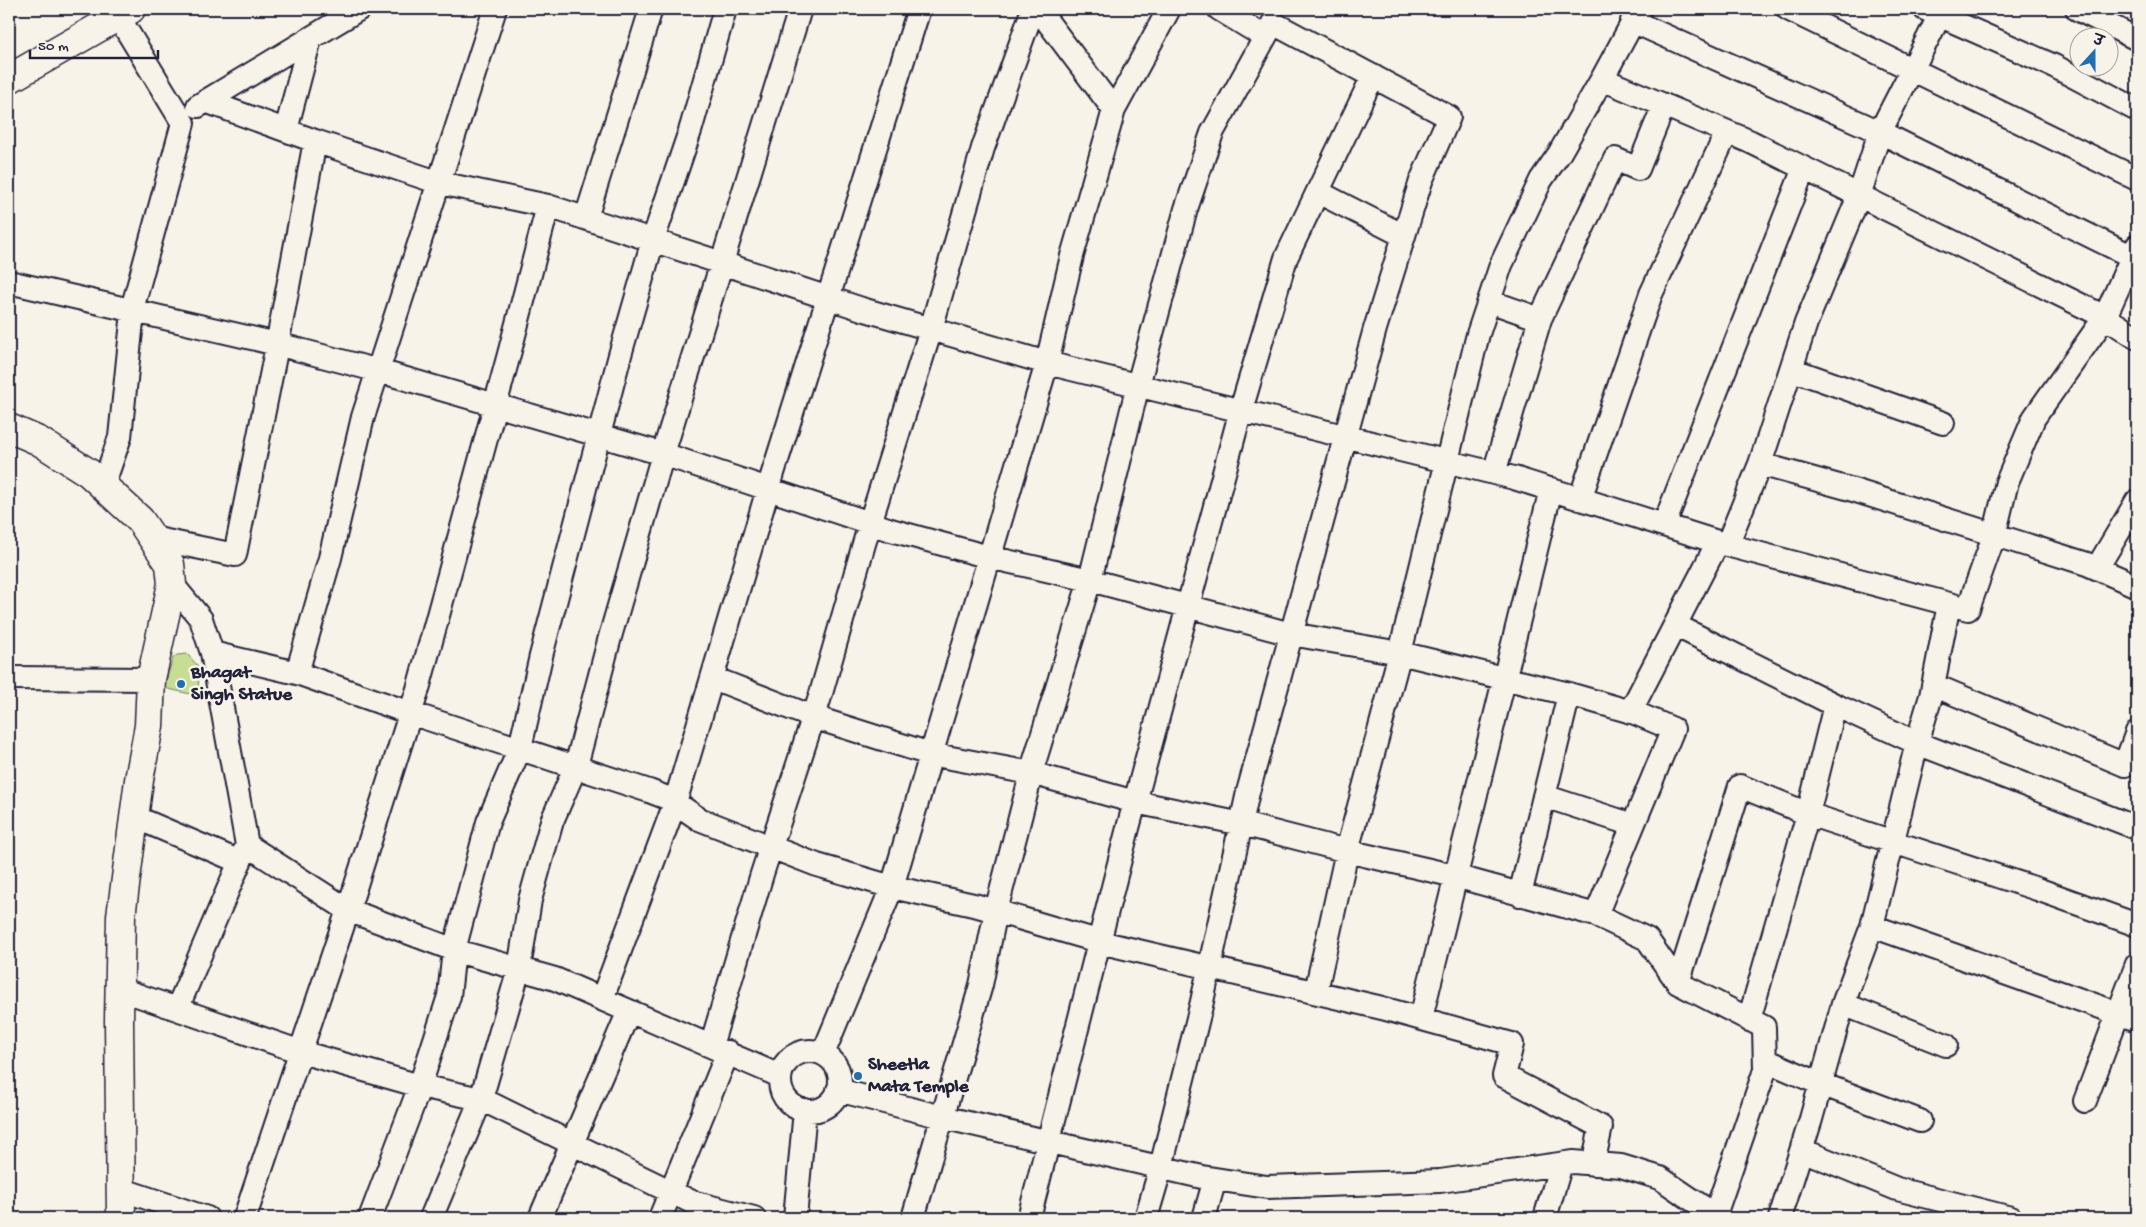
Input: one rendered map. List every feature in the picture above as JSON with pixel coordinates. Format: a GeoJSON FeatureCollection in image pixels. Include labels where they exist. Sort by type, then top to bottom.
{"type":"FeatureCollection","features":[{"type":"Feature","properties":{"kind":"main road"},"geometry":{"type":"LineString","coordinates":[[9,79],[125,12]]}},
{"type":"Feature","properties":{"kind":"main road"},"geometry":{"type":"LineString","coordinates":[[9,428],[39,441],[89,473],[140,520],[170,564],[172,584],[151,679],[148,726],[138,780],[135,817],[121,916],[121,1218]]}},
{"type":"Feature","properties":{"kind":"street"},"geometry":{"type":"LineString","coordinates":[[178,115],[208,102],[360,9]]}},
{"type":"Feature","properties":{"kind":"street"},"geometry":{"type":"LineString","coordinates":[[298,673],[330,558],[363,417],[495,9]]}},
{"type":"Feature","properties":{"kind":"street"},"geometry":{"type":"LineString","coordinates":[[586,218],[651,9]]}},
{"type":"Feature","properties":{"kind":"street"},"geometry":{"type":"LineString","coordinates":[[370,1218],[420,1086],[449,996],[454,950],[488,822],[520,748],[541,656],[653,240],[691,128],[725,9]]}},
{"type":"Feature","properties":{"kind":"street"},"geometry":{"type":"LineString","coordinates":[[431,1218],[481,1099],[519,969],[530,900],[552,821],[576,766],[610,637],[663,454],[800,9]]}},
{"type":"Feature","properties":{"kind":"street"},"geometry":{"type":"LineString","coordinates":[[602,1000],[676,803],[768,489],[919,9]]}},
{"type":"Feature","properties":{"kind":"street"},"geometry":{"type":"LineString","coordinates":[[660,1218],[720,1049],[762,874],[813,717],[870,523],[931,329],[983,148],[1033,9]]}},
{"type":"Feature","properties":{"kind":"street"},"geometry":{"type":"LineString","coordinates":[[1038,9],[1114,110]]}},
{"type":"Feature","properties":{"kind":"street"},"geometry":{"type":"LineString","coordinates":[[823,1054],[892,887],[1047,363],[1072,256],[1114,110],[1169,9]]}},
{"type":"Feature","properties":{"kind":"street"},"geometry":{"type":"LineString","coordinates":[[1219,9],[1265,37]]}},
{"type":"Feature","properties":{"kind":"street"},"geometry":{"type":"LineString","coordinates":[[1788,9],[2137,179]]}},
{"type":"Feature","properties":{"kind":"street"},"geometry":{"type":"LineString","coordinates":[[2077,9],[2137,39]]}},
{"type":"Feature","properties":{"kind":"street"},"geometry":{"type":"LineString","coordinates":[[1630,712],[1675,625],[1722,543],[1760,464],[1806,323],[1859,196],[1880,132],[1912,70],[1936,11],[2054,66],[2137,110]]}},
{"type":"Feature","properties":{"kind":"street"},"geometry":{"type":"LineString","coordinates":[[103,486],[120,437],[133,311],[183,123],[125,12]]}},
{"type":"Feature","properties":{"kind":"street"},"geometry":{"type":"LineString","coordinates":[[208,102],[315,141],[440,183],[548,206],[828,298],[1047,363],[1241,410],[1346,436],[1446,461],[1494,473],[1722,543],[1968,608],[1994,536],[2007,482],[2034,418],[2104,317],[2136,253],[1636,15],[1602,79],[1542,180],[1501,265],[1489,300],[1478,334],[1446,461],[1400,653],[1347,852],[1316,991]]}},
{"type":"Feature","properties":{"kind":"street"},"geometry":{"type":"LineString","coordinates":[[913,1218],[981,984],[996,912],[1031,774],[1090,580],[1138,385],[1186,209],[1212,133],[1273,23],[1449,117],[1421,181],[1374,329],[1291,634],[1242,824],[1210,966],[1161,1167],[1146,1218]]}},
{"type":"Feature","properties":{"kind":"street"},"geometry":{"type":"LineString","coordinates":[[286,130],[310,39]]}},
{"type":"Feature","properties":{"kind":"street"},"geometry":{"type":"LineString","coordinates":[[1029,1218],[1098,940],[1241,410],[1286,258],[1373,76]]}},
{"type":"Feature","properties":{"kind":"street"},"geometry":{"type":"LineString","coordinates":[[1602,79],[1727,132],[1804,168],[2104,317],[2137,338]]}},
{"type":"Feature","properties":{"kind":"street"},"geometry":{"type":"LineString","coordinates":[[1494,473],[1540,318],[1615,159],[1638,169],[1664,105]]}},
{"type":"Feature","properties":{"kind":"street"},"geometry":{"type":"LineString","coordinates":[[1580,499],[1651,294],[1727,132]]}},
{"type":"Feature","properties":{"kind":"street"},"geometry":{"type":"LineString","coordinates":[[152,538],[235,555],[315,141]]}},
{"type":"Feature","properties":{"kind":"street"},"geometry":{"type":"LineString","coordinates":[[1664,525],[1804,168]]}},
{"type":"Feature","properties":{"kind":"street"},"geometry":{"type":"LineString","coordinates":[[1318,192],[1404,236]]}},
{"type":"Feature","properties":{"kind":"street"},"geometry":{"type":"LineString","coordinates":[[249,1217],[300,1052],[348,910],[410,713],[548,206]]}},
{"type":"Feature","properties":{"kind":"street"},"geometry":{"type":"LineString","coordinates":[[9,282],[277,344],[379,371],[663,454],[870,523],[989,557],[1090,580],[1291,634],[1400,653],[1569,694],[1630,712],[1673,729],[1596,915]]}},
{"type":"Feature","properties":{"kind":"street"},"geometry":{"type":"LineString","coordinates":[[1489,300],[1540,318]]}},
{"type":"Feature","properties":{"kind":"street"},"geometry":{"type":"LineString","coordinates":[[1791,369],[1943,423]]}},
{"type":"Feature","properties":{"kind":"street"},"geometry":{"type":"LineString","coordinates":[[1760,464],[1850,489],[2097,568],[2137,586]]}},
{"type":"Feature","properties":{"kind":"street"},"geometry":{"type":"LineString","coordinates":[[1421,1018],[1551,489]]}},
{"type":"Feature","properties":{"kind":"street"},"geometry":{"type":"LineString","coordinates":[[2097,568],[2137,501]]}},
{"type":"Feature","properties":{"kind":"street"},"geometry":{"type":"LineString","coordinates":[[172,584],[201,619],[212,653],[244,854],[176,1009]]}},
{"type":"Feature","properties":{"kind":"street"},"geometry":{"type":"LineString","coordinates":[[1780,1218],[1802,1150],[1843,1004],[1872,926],[1933,685],[1950,604]]}},
{"type":"Feature","properties":{"kind":"street"},"geometry":{"type":"LineString","coordinates":[[1675,625],[1835,705],[1917,743],[2137,828]]}},
{"type":"Feature","properties":{"kind":"street"},"geometry":{"type":"LineString","coordinates":[[212,653],[298,673],[410,713],[649,791],[676,803],[699,819],[817,865],[892,887],[996,912],[1098,940],[1316,991],[1512,1044],[1504,1076],[1601,1127],[1593,1164]]}},
{"type":"Feature","properties":{"kind":"street"},"geometry":{"type":"LineString","coordinates":[[9,678],[151,679]]}},
{"type":"Feature","properties":{"kind":"street"},"geometry":{"type":"LineString","coordinates":[[713,678],[813,717],[930,754],[1031,774],[1135,802],[1242,824],[1347,852],[1455,876],[1596,915],[1647,939],[1678,983],[1764,1027],[1765,1070],[1717,1217],[1660,1178],[1621,1166],[1574,1162],[1440,1181],[1267,1187],[1215,1179],[1161,1167],[942,1117],[838,1090]]}},
{"type":"Feature","properties":{"kind":"street"},"geometry":{"type":"LineString","coordinates":[[1933,685],[2125,765],[2137,732]]}},
{"type":"Feature","properties":{"kind":"street"},"geometry":{"type":"LineString","coordinates":[[1520,895],[1569,694]]}},
{"type":"Feature","properties":{"kind":"street"},"geometry":{"type":"LineString","coordinates":[[1749,1020],[1808,814],[1835,705]]}},
{"type":"Feature","properties":{"kind":"street"},"geometry":{"type":"LineString","coordinates":[[1678,983],[1740,786],[1808,814],[2037,888],[2137,926]]}},
{"type":"Feature","properties":{"kind":"street"},"geometry":{"type":"LineString","coordinates":[[1544,796],[1633,825]]}},
{"type":"Feature","properties":{"kind":"street"},"geometry":{"type":"LineString","coordinates":[[135,817],[244,854],[348,910],[454,950],[555,979],[780,1076]]}},
{"type":"Feature","properties":{"kind":"street"},"geometry":{"type":"LineString","coordinates":[[1872,926],[2128,1017]]}},
{"type":"Feature","properties":{"kind":"street"},"geometry":{"type":"LineString","coordinates":[[2085,1101],[2128,1017],[2137,964]]}},
{"type":"Feature","properties":{"kind":"street"},"geometry":{"type":"LineString","coordinates":[[120,989],[300,1052],[420,1086],[481,1099],[692,1202],[754,1218]]}},
{"type":"Feature","properties":{"kind":"street"},"geometry":{"type":"LineString","coordinates":[[1843,1004],[1946,1045]]}},
{"type":"Feature","properties":{"kind":"street"},"geometry":{"type":"LineString","coordinates":[[540,1218],[629,1010]]}},
{"type":"Feature","properties":{"kind":"street"},"geometry":{"type":"LineString","coordinates":[[813,1051],[829,1058],[837,1068],[840,1076],[835,1098],[824,1107],[815,1110],[796,1107],[786,1099],[782,1093],[780,1076],[788,1061],[800,1052],[813,1051]]}},
{"type":"Feature","properties":{"kind":"street"},"geometry":{"type":"LineString","coordinates":[[1765,1060],[1821,1084],[1920,1121]]}},
{"type":"Feature","properties":{"kind":"street"},"geometry":{"type":"LineString","coordinates":[[795,1218],[806,1110]]}},
{"type":"Feature","properties":{"kind":"street"},"geometry":{"type":"LineString","coordinates":[[1802,1150],[1897,1189],[2012,1218]]}},
{"type":"Feature","properties":{"kind":"street"},"geometry":{"type":"LineString","coordinates":[[1545,1218],[1561,1164]]}},
{"type":"Feature","properties":{"kind":"street"},"geometry":{"type":"LineString","coordinates":[[1204,1218],[1215,1179]]}},
{"type":"Feature","properties":{"kind":"street"},"geometry":{"type":"LineString","coordinates":[[120,1189],[207,1218]]}},
{"type":"Feature","properties":{"kind":"green space"},"geometry":{"type":"Polygon","coordinates":[[[187,654],[198,666],[199,696],[164,688],[173,658],[177,655],[187,654]]]}},
{"type":"Feature","properties":{"kind":"place","name":"Bhagat Singh Statue"},"geometry":{"type":"Point","coordinates":[181,684]}},
{"type":"Feature","properties":{"kind":"place","name":"Sheetla Mata Temple"},"geometry":{"type":"Point","coordinates":[858,1076]}}]}
